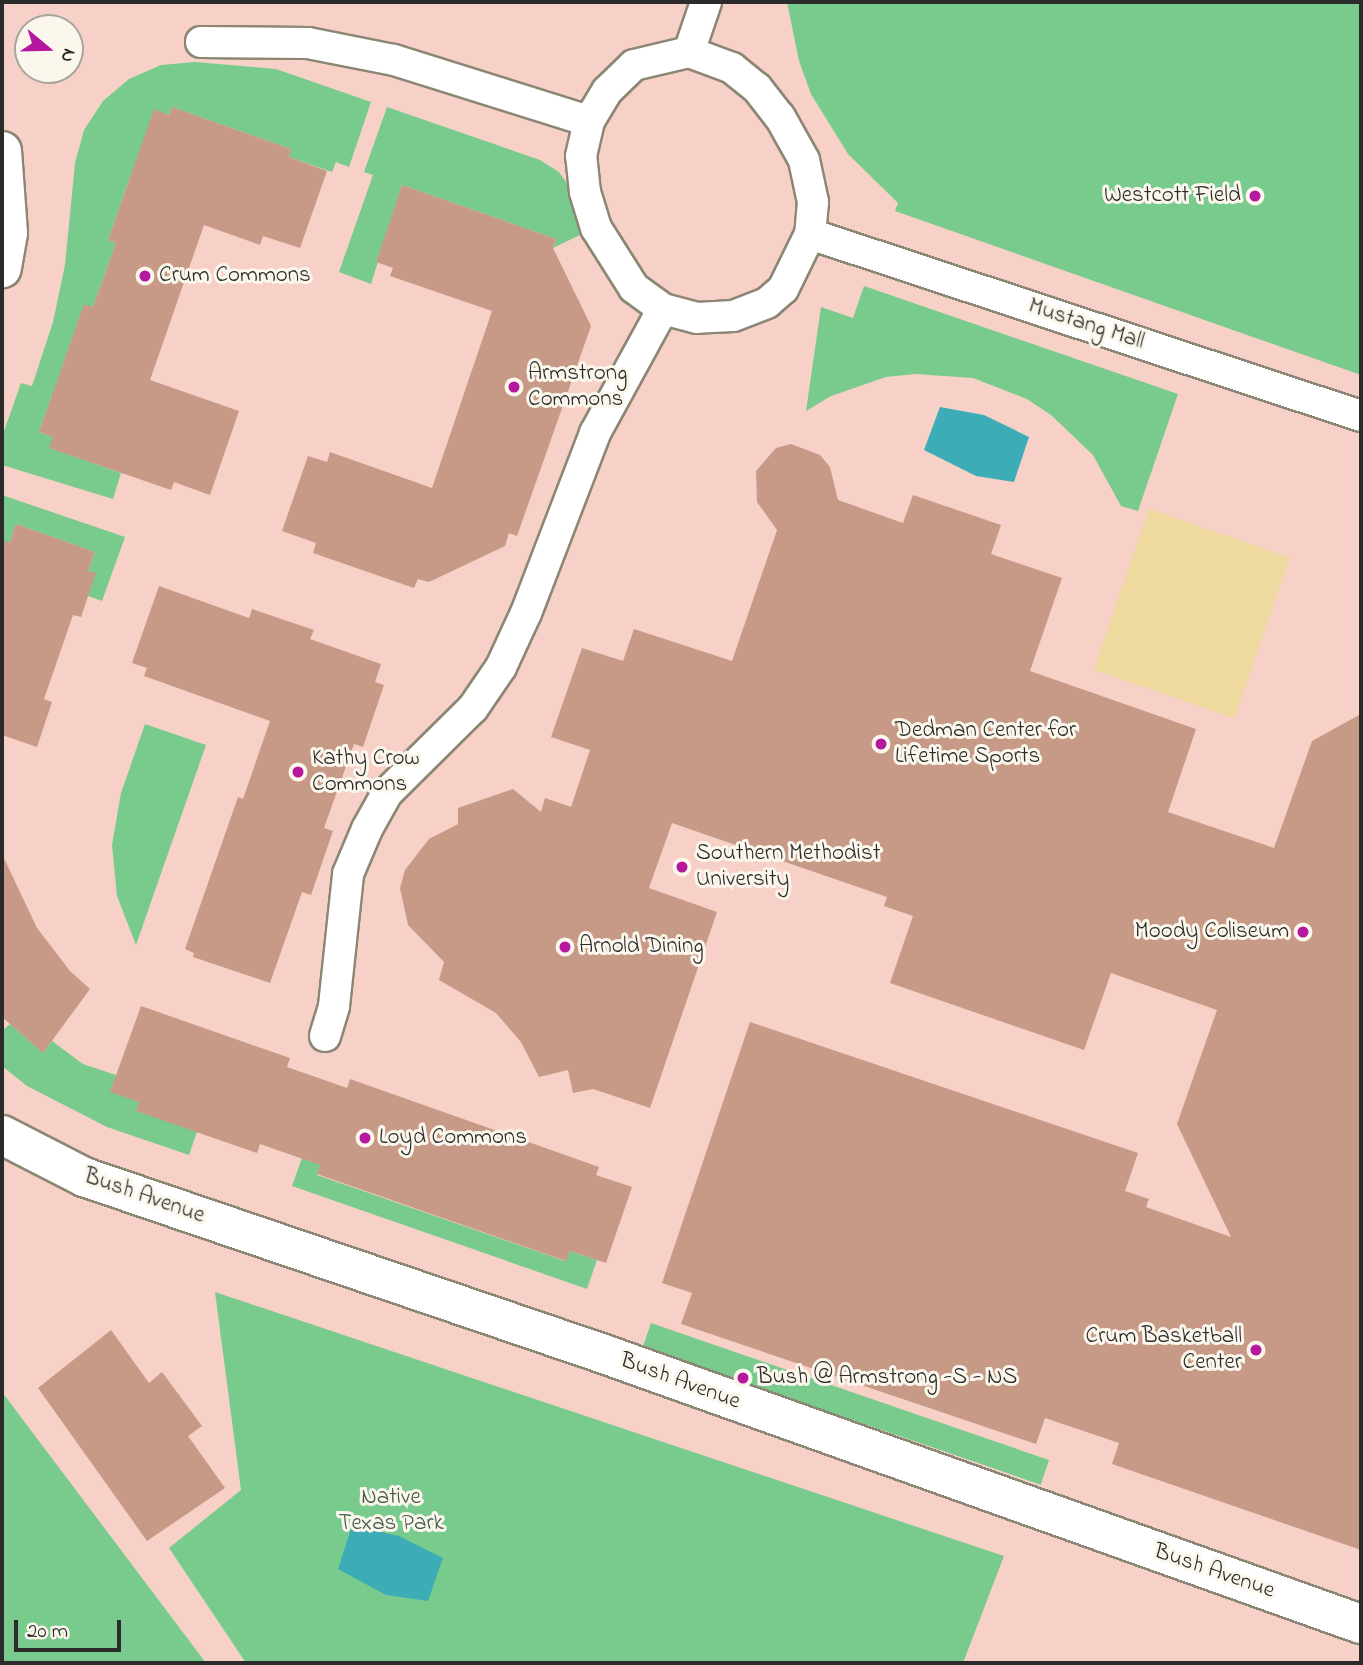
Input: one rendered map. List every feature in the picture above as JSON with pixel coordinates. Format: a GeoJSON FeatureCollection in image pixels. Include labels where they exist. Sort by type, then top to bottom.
{"type":"FeatureCollection","features":[{"type":"Feature","properties":{"kind":"street"},"geometry":{"type":"LineString","coordinates":[[689,52],[706,2]]}},
{"type":"Feature","properties":{"kind":"street"},"geometry":{"type":"LineString","coordinates":[[201,42],[308,43],[394,60],[589,121]]}},
{"type":"Feature","properties":{"kind":"street"},"geometry":{"type":"LineString","coordinates":[[689,52],[732,68],[757,88],[780,117],[804,160],[813,202],[810,233],[783,289],[767,303],[733,316],[698,318],[663,309],[634,288],[596,228],[581,156],[589,121],[607,91],[634,65],[689,52]]}},
{"type":"Feature","properties":{"kind":"street"},"geometry":{"type":"LineString","coordinates":[[2,151],[8,233],[2,268]]}},
{"type":"Feature","properties":{"kind":"street","name":"Mustang Mall"},"geometry":{"type":"LineString","coordinates":[[810,233],[1361,416]]}},
{"type":"Feature","properties":{"kind":"street"},"geometry":{"type":"LineString","coordinates":[[325,1036],[334,1006],[348,874],[367,829],[387,793],[473,708],[501,667],[526,613],[595,433],[663,309]]}},
{"type":"Feature","properties":{"kind":"street","name":"Bush Avenue"},"geometry":{"type":"LineString","coordinates":[[2,1135],[83,1177],[601,1353],[1361,1624]]}},
{"type":"Feature","properties":{"kind":"shaded area","name":"Southern Methodist University"},"geometry":{"type":"Polygon","coordinates":[[[2,2],[1361,2],[1361,1663],[2,1663],[2,2]]]}},
{"type":"Feature","properties":{"kind":"green space"},"geometry":{"type":"Polygon","coordinates":[[[787,2],[1361,2],[1361,375],[895,211],[898,203],[848,154],[811,94],[799,61],[787,2]]]}},
{"type":"Feature","properties":{"kind":"green space"},"geometry":{"type":"Polygon","coordinates":[[[195,62],[276,69],[371,102],[349,167],[336,162],[332,172],[289,157],[291,149],[172,107],[169,115],[154,110],[138,179],[130,177],[108,240],[116,243],[93,307],[84,305],[62,367],[61,398],[52,395],[39,432],[53,437],[50,448],[121,473],[113,499],[2,465],[2,437],[21,383],[32,386],[53,322],[65,265],[75,163],[84,130],[103,101],[129,79],[161,65],[195,62]]]}},
{"type":"Feature","properties":{"kind":"green space"},"geometry":{"type":"Polygon","coordinates":[[[387,107],[540,160],[559,172],[570,188],[580,235],[553,248],[556,239],[402,185],[371,284],[339,272],[373,175],[364,172],[387,107]]]}},
{"type":"Feature","properties":{"kind":"green space"},"geometry":{"type":"Polygon","coordinates":[[[864,286],[1178,394],[1138,511],[1121,506],[1093,455],[1051,415],[1027,399],[973,378],[915,374],[886,377],[831,396],[806,411],[821,307],[853,318],[864,286]]]}},
{"type":"Feature","properties":{"kind":"green space"},"geometry":{"type":"Polygon","coordinates":[[[2,495],[125,537],[102,601],[88,596],[95,573],[88,571],[95,552],[16,524],[9,543],[2,545],[2,495]]]}},
{"type":"Feature","properties":{"kind":"green space"},"geometry":{"type":"Polygon","coordinates":[[[145,724],[206,745],[136,945],[117,896],[112,845],[121,793],[145,724]]]}},
{"type":"Feature","properties":{"kind":"green space"},"geometry":{"type":"Polygon","coordinates":[[[10,1024],[43,1053],[52,1041],[83,1064],[116,1075],[139,1102],[197,1132],[189,1155],[107,1127],[27,1086],[2,1066],[2,1031],[10,1024]]]}},
{"type":"Feature","properties":{"kind":"green space"},"geometry":{"type":"Polygon","coordinates":[[[302,1158],[320,1165],[317,1175],[565,1261],[570,1251],[597,1260],[587,1289],[292,1186],[302,1158]]]}},
{"type":"Feature","properties":{"kind":"green space","name":"Native Texas Park"},"geometry":{"type":"Polygon","coordinates":[[[215,1292],[1004,1556],[963,1663],[246,1663],[169,1548],[241,1490],[215,1292]]]}},
{"type":"Feature","properties":{"kind":"green space"},"geometry":{"type":"Polygon","coordinates":[[[651,1323],[1049,1460],[1041,1485],[643,1348],[651,1323]]]}},
{"type":"Feature","properties":{"kind":"green space"},"geometry":{"type":"Polygon","coordinates":[[[2,1392],[206,1663],[2,1663],[2,1392]]]}},
{"type":"Feature","properties":{"kind":"sand"},"geometry":{"type":"Polygon","coordinates":[[[1149,509],[1290,558],[1235,718],[1094,670],[1149,509]]]}},
{"type":"Feature","properties":{"kind":"water"},"geometry":{"type":"Polygon","coordinates":[[[940,407],[984,415],[1029,437],[1014,482],[976,476],[924,450],[940,407]]]}},
{"type":"Feature","properties":{"kind":"water"},"geometry":{"type":"Polygon","coordinates":[[[352,1526],[399,1536],[443,1558],[428,1601],[386,1595],[338,1569],[352,1526]]]}},
{"type":"Feature","properties":{"kind":"building","name":"Crum Commons"},"geometry":{"type":"Polygon","coordinates":[[[172,107],[291,149],[289,157],[327,171],[300,248],[263,236],[260,245],[204,225],[150,380],[239,411],[210,495],[174,482],[171,490],[49,448],[53,437],[39,432],[84,304],[93,307],[116,243],[108,240],[154,109],[169,115],[172,107]]]}},
{"type":"Feature","properties":{"kind":"building","name":"Armstrong Commons"},"geometry":{"type":"Polygon","coordinates":[[[402,185],[556,239],[553,248],[591,326],[517,536],[509,533],[505,546],[429,582],[418,579],[414,588],[313,553],[316,543],[282,531],[308,456],[327,462],[330,452],[432,488],[492,311],[390,276],[393,268],[376,262],[402,185]]]}},
{"type":"Feature","properties":{"kind":"building"},"geometry":{"type":"Polygon","coordinates":[[[791,444],[820,455],[830,467],[838,500],[903,523],[913,495],[1001,525],[991,554],[1062,578],[1030,671],[1196,729],[1168,812],[1274,848],[1312,741],[1361,714],[1361,1550],[1112,1464],[1119,1443],[1045,1418],[1036,1444],[681,1324],[692,1293],[662,1283],[750,1022],[1138,1153],[1125,1191],[1149,1199],[1146,1207],[1231,1237],[1177,1124],[1217,1010],[1111,973],[1084,1050],[890,983],[913,916],[884,906],[887,897],[672,823],[649,888],[717,912],[650,1108],[593,1089],[573,1093],[568,1070],[539,1077],[521,1042],[496,1013],[439,980],[444,962],[408,925],[400,888],[405,870],[429,839],[458,824],[458,808],[513,789],[541,812],[545,798],[571,807],[590,750],[551,737],[582,648],[623,661],[634,629],[732,661],[777,530],[757,502],[756,471],[776,448],[791,444]]]}},
{"type":"Feature","properties":{"kind":"building"},"geometry":{"type":"Polygon","coordinates":[[[16,524],[95,552],[88,571],[96,573],[81,617],[73,615],[44,699],[52,702],[37,747],[2,735],[2,540],[9,543],[16,524]]]}},
{"type":"Feature","properties":{"kind":"building","name":"Kathy Crow Commons"},"geometry":{"type":"Polygon","coordinates":[[[159,586],[249,618],[252,609],[314,630],[310,639],[381,664],[375,682],[384,685],[363,747],[354,744],[324,828],[333,831],[311,895],[302,892],[270,983],[193,957],[194,953],[185,949],[238,797],[243,799],[270,721],[144,676],[147,668],[132,663],[159,586]]]}},
{"type":"Feature","properties":{"kind":"building"},"geometry":{"type":"Polygon","coordinates":[[[2,854],[37,928],[70,971],[90,989],[43,1053],[2,1017],[2,854]]]}},
{"type":"Feature","properties":{"kind":"building","name":"Loyd Commons"},"geometry":{"type":"Polygon","coordinates":[[[141,1006],[290,1058],[287,1067],[347,1088],[350,1079],[599,1167],[596,1175],[632,1187],[606,1263],[570,1251],[566,1261],[317,1174],[320,1165],[260,1144],[257,1153],[136,1111],[139,1102],[110,1092],[141,1006]]]}},
{"type":"Feature","properties":{"kind":"building"},"geometry":{"type":"Polygon","coordinates":[[[111,1330],[149,1383],[162,1372],[202,1426],[188,1436],[225,1488],[147,1541],[38,1388],[111,1330]]]}},
{"type":"Feature","properties":{"kind":"place","name":"Westcott Field"},"geometry":{"type":"Point","coordinates":[1255,196]}},
{"type":"Feature","properties":{"kind":"place","name":"Crum Commons"},"geometry":{"type":"Point","coordinates":[145,276]}},
{"type":"Feature","properties":{"kind":"place","name":"Armstrong Commons"},"geometry":{"type":"Point","coordinates":[514,387]}},
{"type":"Feature","properties":{"kind":"place","name":"Dedman Center for Lifetime Sports"},"geometry":{"type":"Point","coordinates":[881,744]}},
{"type":"Feature","properties":{"kind":"place","name":"Kathy Crow Commons"},"geometry":{"type":"Point","coordinates":[298,772]}},
{"type":"Feature","properties":{"kind":"place","name":"Southern Methodist University"},"geometry":{"type":"Point","coordinates":[682,867]}},
{"type":"Feature","properties":{"kind":"place","name":"Moody Coliseum"},"geometry":{"type":"Point","coordinates":[1303,932]}},
{"type":"Feature","properties":{"kind":"place","name":"Arnold Dining"},"geometry":{"type":"Point","coordinates":[565,947]}},
{"type":"Feature","properties":{"kind":"place","name":"Loyd Commons"},"geometry":{"type":"Point","coordinates":[365,1138]}},
{"type":"Feature","properties":{"kind":"place","name":"Crum Basketball Center"},"geometry":{"type":"Point","coordinates":[1256,1350]}},
{"type":"Feature","properties":{"kind":"place","name":"Bush @ Armstrong -S - NS"},"geometry":{"type":"Point","coordinates":[743,1378]}}]}
